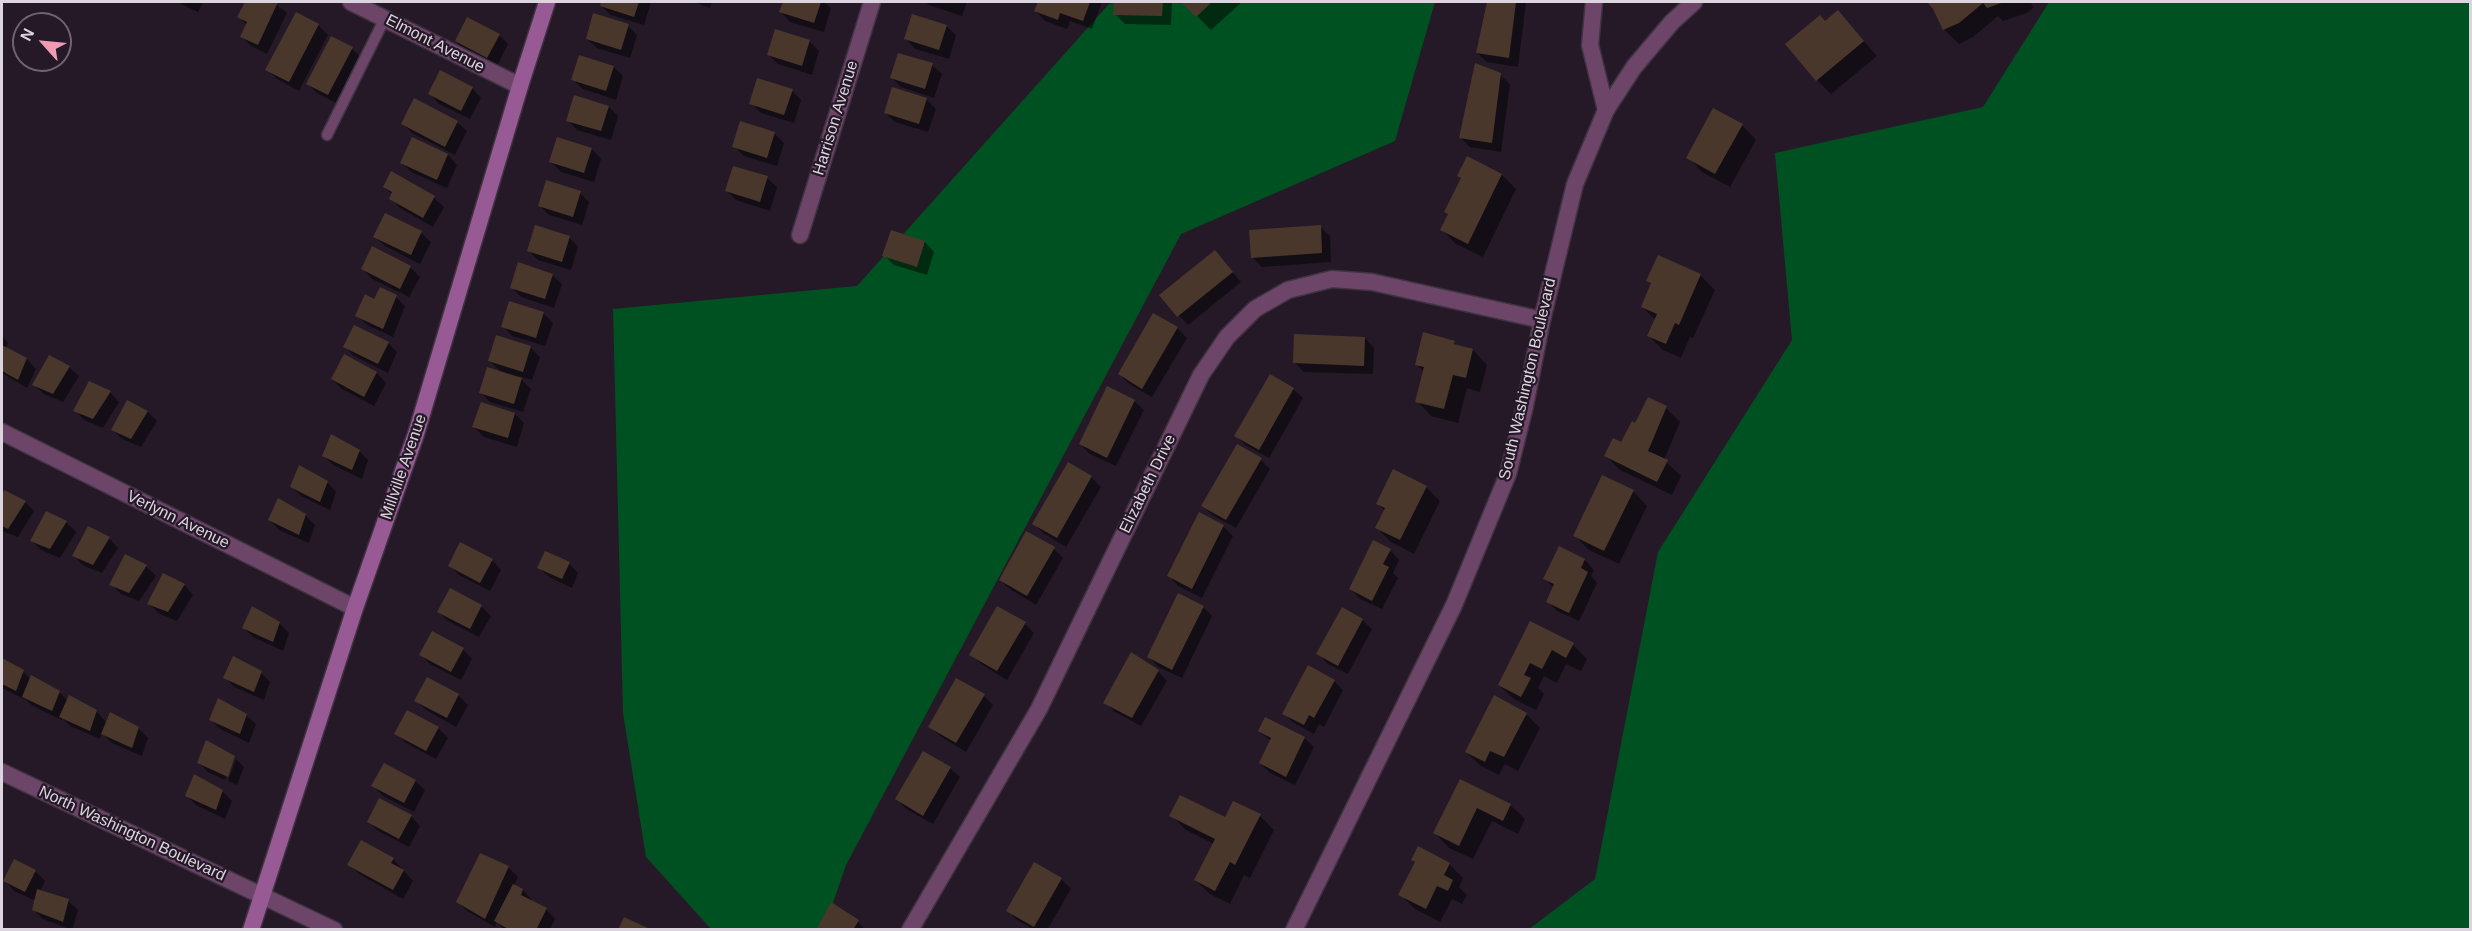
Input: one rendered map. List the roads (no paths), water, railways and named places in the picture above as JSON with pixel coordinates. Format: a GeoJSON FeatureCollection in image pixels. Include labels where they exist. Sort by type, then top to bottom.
{"type":"FeatureCollection","features":[{"type":"Feature","properties":{"kind":"main road","name":"Millville Avenue"},"geometry":{"type":"LineString","coordinates":[[251,930],[355,608],[416,434],[547,2]]}},
{"type":"Feature","properties":{"kind":"street","name":"Elmont Avenue"},"geometry":{"type":"LineString","coordinates":[[351,2],[520,86]]}},
{"type":"Feature","properties":{"kind":"street","name":"Harrison Avenue"},"geometry":{"type":"LineString","coordinates":[[800,235],[872,2]]}},
{"type":"Feature","properties":{"kind":"street"},"geometry":{"type":"LineString","coordinates":[[1594,2],[1590,45],[1606,110]]}},
{"type":"Feature","properties":{"kind":"street","name":"South Washington Boulevard"},"geometry":{"type":"LineString","coordinates":[[1294,930],[1454,605],[1508,474],[1575,184],[1606,110],[1634,67],[1672,22],[1694,2]]}},
{"type":"Feature","properties":{"kind":"street","name":"Elizabeth Drive"},"geometry":{"type":"LineString","coordinates":[[910,930],[1039,709],[1201,375],[1227,337],[1254,309],[1288,290],[1332,279],[1372,282],[1542,320]]}},
{"type":"Feature","properties":{"kind":"street","name":"Verlynn Avenue"},"geometry":{"type":"LineString","coordinates":[[2,432],[355,608]]}},
{"type":"Feature","properties":{"kind":"street","name":"North Washington Boulevard"},"geometry":{"type":"LineString","coordinates":[[2,772],[262,896]]}},
{"type":"Feature","properties":{"kind":"street"},"geometry":{"type":"LineString","coordinates":[[262,896],[333,930]]}},
{"type":"Feature","properties":{"kind":"lane"},"geometry":{"type":"LineString","coordinates":[[327,135],[385,18]]}}]}
